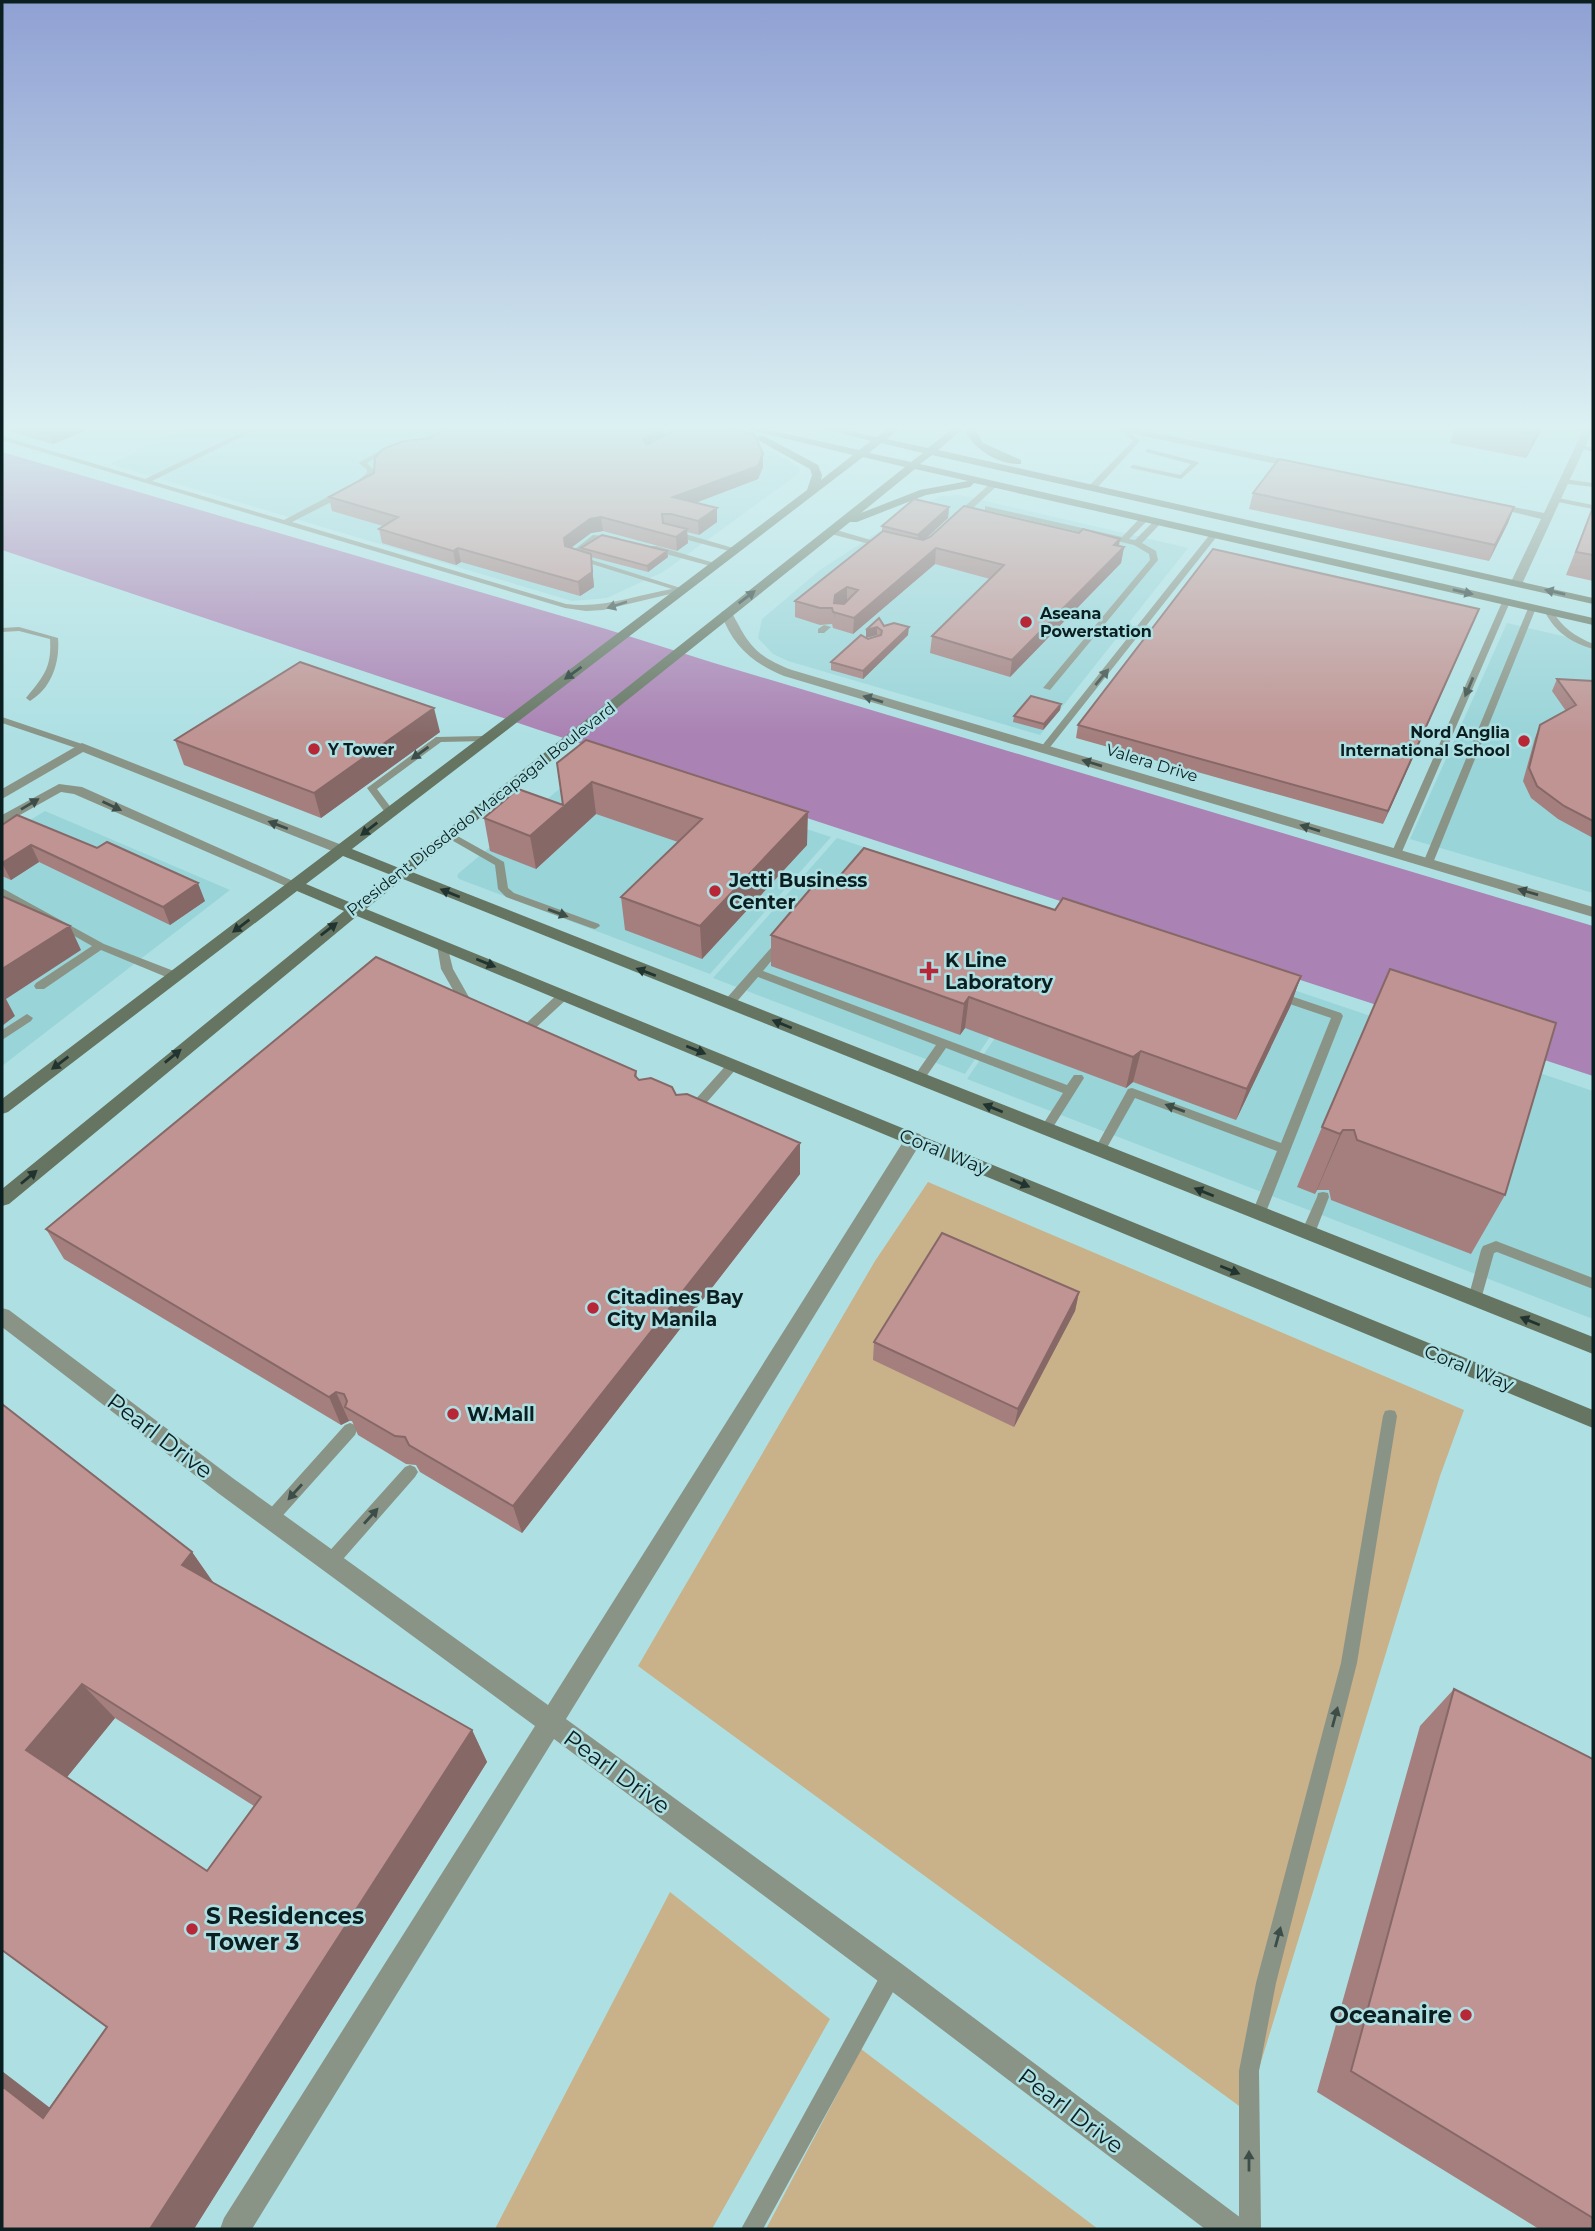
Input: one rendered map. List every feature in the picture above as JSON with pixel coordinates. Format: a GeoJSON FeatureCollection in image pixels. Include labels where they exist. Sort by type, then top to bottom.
{"type":"FeatureCollection","features":[{"type":"Feature","properties":{"kind":"street"},"geometry":{"type":"LineString","coordinates":[[2,1108],[765,528]]}},
{"type":"Feature","properties":{"kind":"street"},"geometry":{"type":"LineString","coordinates":[[1184,528],[1593,622]]}},
{"type":"Feature","properties":{"kind":"street"},"geometry":{"type":"LineString","coordinates":[[1271,528],[1593,601]]}},
{"type":"Feature","properties":{"kind":"street"},"geometry":{"type":"LineString","coordinates":[[1516,584],[1543,528]]}},
{"type":"Feature","properties":{"kind":"street","name":"President Diosdado Macapagal Boulevard"},"geometry":{"type":"LineString","coordinates":[[2,1199],[355,909],[452,836],[832,529]]}},
{"type":"Feature","properties":{"kind":"street"},"geometry":{"type":"LineString","coordinates":[[1282,550],[1306,542],[1364,549]]}},
{"type":"Feature","properties":{"kind":"street","name":"Valera Drive"},"geometry":{"type":"LineString","coordinates":[[727,613],[742,645],[768,665],[1593,912]]}},
{"type":"Feature","properties":{"kind":"street"},"geometry":{"type":"LineString","coordinates":[[2,795],[82,747],[1593,1346]]}},
{"type":"Feature","properties":{"kind":"street"},"geometry":{"type":"LineString","coordinates":[[2,821],[59,788],[77,790],[295,885]]}},
{"type":"Feature","properties":{"kind":"street","name":"Coral Way"},"geometry":{"type":"LineString","coordinates":[[295,885],[1593,1419]]}},
{"type":"Feature","properties":{"kind":"street"},"geometry":{"type":"LineString","coordinates":[[235,2229],[914,1139]]}},
{"type":"Feature","properties":{"kind":"street","name":"Pearl Drive"},"geometry":{"type":"LineString","coordinates":[[2,1316],[226,1486],[331,1560],[892,1975],[1230,2229]]}},
{"type":"Feature","properties":{"kind":"lane"},"geometry":{"type":"LineString","coordinates":[[301,528],[578,609],[609,608],[637,598],[683,590]]}},
{"type":"Feature","properties":{"kind":"lane"},"geometry":{"type":"LineString","coordinates":[[1047,688],[1154,560],[1153,553],[1137,543],[1073,528]]}},
{"type":"Feature","properties":{"kind":"lane"},"geometry":{"type":"LineString","coordinates":[[1124,540],[1135,528]]}},
{"type":"Feature","properties":{"kind":"lane"},"geometry":{"type":"LineString","coordinates":[[1137,543],[1152,528]]}},
{"type":"Feature","properties":{"kind":"lane"},"geometry":{"type":"LineString","coordinates":[[832,529],[898,548]]}},
{"type":"Feature","properties":{"kind":"lane"},"geometry":{"type":"LineString","coordinates":[[668,532],[736,550]]}},
{"type":"Feature","properties":{"kind":"lane"},"geometry":{"type":"LineString","coordinates":[[1044,749],[1214,535]]}},
{"type":"Feature","properties":{"kind":"lane"},"geometry":{"type":"LineString","coordinates":[[627,542],[603,536],[596,537],[570,556],[683,590]]}},
{"type":"Feature","properties":{"kind":"lane"},"geometry":{"type":"LineString","coordinates":[[639,545],[717,565]]}},
{"type":"Feature","properties":{"kind":"lane"},"geometry":{"type":"LineString","coordinates":[[1396,854],[1506,602]]}},
{"type":"Feature","properties":{"kind":"lane"},"geometry":{"type":"LineString","coordinates":[[1428,863],[1532,608]]}},
{"type":"Feature","properties":{"kind":"lane"},"geometry":{"type":"LineString","coordinates":[[1549,612],[1554,625],[1573,639],[1593,647]]}},
{"type":"Feature","properties":{"kind":"lane"},"geometry":{"type":"LineString","coordinates":[[2,631],[19,629],[54,638],[56,656],[51,674],[30,698]]}},
{"type":"Feature","properties":{"kind":"lane"},"geometry":{"type":"LineString","coordinates":[[2,720],[82,747]]}},
{"type":"Feature","properties":{"kind":"lane"},"geometry":{"type":"LineString","coordinates":[[390,813],[372,788],[439,739],[484,739]]}},
{"type":"Feature","properties":{"kind":"lane"},"geometry":{"type":"LineString","coordinates":[[452,836],[500,863],[503,889],[510,895],[595,926]]}},
{"type":"Feature","properties":{"kind":"lane"},"geometry":{"type":"LineString","coordinates":[[814,904],[835,880]]}},
{"type":"Feature","properties":{"kind":"lane"},"geometry":{"type":"LineString","coordinates":[[2,891],[100,946],[175,976]]}},
{"type":"Feature","properties":{"kind":"lane"},"geometry":{"type":"LineString","coordinates":[[729,1003],[789,933]]}},
{"type":"Feature","properties":{"kind":"lane"},"geometry":{"type":"LineString","coordinates":[[442,945],[447,969],[466,1005],[478,1010]]}},
{"type":"Feature","properties":{"kind":"lane"},"geometry":{"type":"LineString","coordinates":[[40,986],[100,946]]}},
{"type":"Feature","properties":{"kind":"lane"},"geometry":{"type":"LineString","coordinates":[[756,972],[1070,1091]]}},
{"type":"Feature","properties":{"kind":"lane"},"geometry":{"type":"LineString","coordinates":[[1259,1213],[1336,1016],[1264,991]]}},
{"type":"Feature","properties":{"kind":"lane"},"geometry":{"type":"LineString","coordinates":[[537,1037],[519,1029],[564,995]]}},
{"type":"Feature","properties":{"kind":"lane"},"geometry":{"type":"LineString","coordinates":[[2,1036],[27,1018]]}},
{"type":"Feature","properties":{"kind":"lane"},"geometry":{"type":"LineString","coordinates":[[919,1078],[943,1044]]}},
{"type":"Feature","properties":{"kind":"lane"},"geometry":{"type":"LineString","coordinates":[[684,1120],[733,1065]]}},
{"type":"Feature","properties":{"kind":"lane"},"geometry":{"type":"LineString","coordinates":[[1046,1129],[1078,1077]]}},
{"type":"Feature","properties":{"kind":"lane"},"geometry":{"type":"LineString","coordinates":[[1100,1150],[1132,1092],[1284,1149]]}},
{"type":"Feature","properties":{"kind":"lane"},"geometry":{"type":"LineString","coordinates":[[672,1096],[696,1107]]}},
{"type":"Feature","properties":{"kind":"lane"},"geometry":{"type":"LineString","coordinates":[[1308,1233],[1323,1197]]}},
{"type":"Feature","properties":{"kind":"lane"},"geometry":{"type":"LineString","coordinates":[[1475,1299],[1488,1250],[1496,1245],[1593,1284]]}},
{"type":"Feature","properties":{"kind":"lane"},"geometry":{"type":"LineString","coordinates":[[1250,2229],[1249,2071],[1266,1983],[1349,1663],[1390,1416]]}},
{"type":"Feature","properties":{"kind":"lane"},"geometry":{"type":"LineString","coordinates":[[272,1517],[350,1430]]}},
{"type":"Feature","properties":{"kind":"lane"},"geometry":{"type":"LineString","coordinates":[[331,1560],[410,1472]]}},
{"type":"Feature","properties":{"kind":"lane"},"geometry":{"type":"LineString","coordinates":[[752,2229],[892,1975]]}},
{"type":"Feature","properties":{"kind":"shaded area"},"geometry":{"type":"Polygon","coordinates":[[[2,528],[262,528],[1593,926],[1593,1076],[536,729],[2,550],[2,528]]]}},
{"type":"Feature","properties":{"kind":"shaded area"},"geometry":{"type":"Polygon","coordinates":[[[326,528],[724,528],[663,572],[607,598],[572,601],[326,528]]]}},
{"type":"Feature","properties":{"kind":"shaded area","name":"Aseana Powerstation"},"geometry":{"type":"Polygon","coordinates":[[[884,528],[1102,528],[1188,548],[1040,735],[788,661],[773,654],[758,638],[762,619],[820,570],[884,528]]]}},
{"type":"Feature","properties":{"kind":"shaded area","name":"Nord Anglia International School"},"geometry":{"type":"Polygon","coordinates":[[[1507,623],[1593,643],[1593,893],[1410,839],[1507,623]]]}},
{"type":"Feature","properties":{"kind":"shaded area"},"geometry":{"type":"Polygon","coordinates":[[[594,760],[831,837],[710,974],[459,879],[459,873],[594,760]]]}},
{"type":"Feature","properties":{"kind":"shaded area"},"geometry":{"type":"Polygon","coordinates":[[[45,811],[230,890],[2,1066],[2,837],[45,811]]]}},
{"type":"Feature","properties":{"kind":"shaded area"},"geometry":{"type":"Polygon","coordinates":[[[837,838],[1070,917],[965,1074],[713,978],[837,838]]]}},
{"type":"Feature","properties":{"kind":"shaded area"},"geometry":{"type":"Polygon","coordinates":[[[1077,917],[1593,1091],[1593,1319],[967,1079],[1077,917]]]}},
{"type":"Feature","properties":{"kind":"shaded area","name":"Oceanaire"},"geometry":{"type":"Polygon","coordinates":[[[928,1182],[1464,1410],[1440,1476],[1246,2111],[638,1666],[875,1261],[928,1182]]]}},
{"type":"Feature","properties":{"kind":"shaded area"},"geometry":{"type":"Polygon","coordinates":[[[670,1892],[830,2019],[712,2229],[495,2229],[670,1892]]]}},
{"type":"Feature","properties":{"kind":"shaded area"},"geometry":{"type":"Polygon","coordinates":[[[861,2049],[1098,2229],[766,2229],[861,2049]]]}},
{"type":"Feature","properties":{"kind":"building"},"geometry":{"type":"Polygon","coordinates":[[[578,528],[564,538],[565,546],[591,554],[592,572],[578,582],[458,548],[453,551],[379,529],[578,528]]]}},
{"type":"Feature","properties":{"kind":"building"},"geometry":{"type":"Polygon","coordinates":[[[643,528],[687,529],[676,537],[643,528]]]}},
{"type":"Feature","properties":{"kind":"building"},"geometry":{"type":"Polygon","coordinates":[[[890,528],[926,528],[918,535],[890,528]]]}},
{"type":"Feature","properties":{"kind":"building"},"geometry":{"type":"Polygon","coordinates":[[[940,528],[1058,528],[1079,533],[1083,529],[1120,539],[1114,545],[1124,547],[1012,660],[932,636],[1004,565],[936,548],[854,618],[833,612],[832,608],[820,608],[795,601],[883,531],[923,540],[940,528]],[[847,587],[835,595],[834,603],[844,604],[858,590],[847,587]]]}},
{"type":"Feature","properties":{"kind":"building"},"geometry":{"type":"Polygon","coordinates":[[[1416,528],[1503,528],[1495,545],[1416,528]]]}},
{"type":"Feature","properties":{"kind":"building"},"geometry":{"type":"Polygon","coordinates":[[[1585,528],[1593,528],[1593,555],[1576,552],[1585,528]]]}},
{"type":"Feature","properties":{"kind":"building"},"geometry":{"type":"Polygon","coordinates":[[[602,535],[667,551],[647,566],[581,548],[602,535]]]}},
{"type":"Feature","properties":{"kind":"building"},"geometry":{"type":"Polygon","coordinates":[[[1213,549],[1479,609],[1388,811],[1078,725],[1213,549]]]}},
{"type":"Feature","properties":{"kind":"building"},"geometry":{"type":"Polygon","coordinates":[[[879,618],[884,626],[894,623],[909,627],[863,671],[831,662],[861,635],[868,639],[881,635],[882,631],[877,627],[866,630],[879,618]]]}},
{"type":"Feature","properties":{"kind":"building","name":"Y Tower"},"geometry":{"type":"Polygon","coordinates":[[[300,662],[434,708],[314,793],[175,740],[300,662]]]}},
{"type":"Feature","properties":{"kind":"building"},"geometry":{"type":"Polygon","coordinates":[[[1557,679],[1593,681],[1593,821],[1564,806],[1537,786],[1529,768],[1540,725],[1576,705],[1557,679]]]}},
{"type":"Feature","properties":{"kind":"building"},"geometry":{"type":"Polygon","coordinates":[[[1031,696],[1061,704],[1044,724],[1014,716],[1031,696]]]}},
{"type":"Feature","properties":{"kind":"building"},"geometry":{"type":"Polygon","coordinates":[[[586,740],[808,812],[700,926],[621,897],[702,819],[592,782],[530,836],[484,818],[518,789],[563,805],[557,763],[586,740]]]}},
{"type":"Feature","properties":{"kind":"building"},"geometry":{"type":"Polygon","coordinates":[[[17,815],[97,848],[107,842],[198,883],[163,907],[31,845],[2,863],[2,825],[17,815]]]}},
{"type":"Feature","properties":{"kind":"building"},"geometry":{"type":"Polygon","coordinates":[[[864,848],[1055,910],[1063,898],[1301,976],[1247,1089],[1141,1051],[1133,1057],[969,997],[964,1004],[771,935],[818,880],[832,885],[864,848]]]}},
{"type":"Feature","properties":{"kind":"building"},"geometry":{"type":"Polygon","coordinates":[[[2,896],[70,926],[2,969],[2,896]]]}},
{"type":"Feature","properties":{"kind":"building","name":"W.Mall"},"geometry":{"type":"Polygon","coordinates":[[[376,957],[636,1071],[635,1076],[639,1080],[651,1078],[672,1087],[676,1095],[687,1094],[800,1143],[513,1506],[409,1445],[405,1437],[395,1436],[345,1407],[347,1401],[344,1394],[336,1392],[329,1397],[46,1229],[376,957]]]}},
{"type":"Feature","properties":{"kind":"building"},"geometry":{"type":"Polygon","coordinates":[[[1390,969],[1556,1023],[1505,1195],[1357,1140],[1354,1130],[1343,1130],[1340,1134],[1322,1127],[1390,969]]]}},
{"type":"Feature","properties":{"kind":"building"},"geometry":{"type":"Polygon","coordinates":[[[942,1233],[1079,1292],[1018,1409],[874,1342],[942,1233]]]}},
{"type":"Feature","properties":{"kind":"building","name":"S Residences Tower 3"},"geometry":{"type":"Polygon","coordinates":[[[2,1404],[192,1552],[182,1565],[472,1730],[150,2229],[2,2229],[2,2086],[43,2118],[107,2027],[2,1950],[2,1404]],[[82,1684],[26,1750],[207,1871],[261,1797],[82,1684]]]}},
{"type":"Feature","properties":{"kind":"building","name":"Oceanaire"},"geometry":{"type":"Polygon","coordinates":[[[1454,1689],[1593,1759],[1593,2218],[1351,2071],[1454,1689]]]}},
{"type":"Feature","properties":{"kind":"place","name":"Aseana Powerstation"},"geometry":{"type":"Point","coordinates":[1026,622]}},
{"type":"Feature","properties":{"kind":"place","name":"Nord Anglia International School"},"geometry":{"type":"Point","coordinates":[1524,741]}},
{"type":"Feature","properties":{"kind":"place","name":"Y Tower"},"geometry":{"type":"Point","coordinates":[314,749]}},
{"type":"Feature","properties":{"kind":"place","name":"Jetti Business Center"},"geometry":{"type":"Point","coordinates":[715,891]}},
{"type":"Feature","properties":{"kind":"place","name":"K Line Laboratory"},"geometry":{"type":"Point","coordinates":[929,971]}},
{"type":"Feature","properties":{"kind":"place","name":"Citadines Bay City Manila"},"geometry":{"type":"Point","coordinates":[593,1308]}},
{"type":"Feature","properties":{"kind":"place","name":"W.Mall"},"geometry":{"type":"Point","coordinates":[453,1414]}},
{"type":"Feature","properties":{"kind":"place","name":"S Residences Tower 3"},"geometry":{"type":"Point","coordinates":[192,1929]}},
{"type":"Feature","properties":{"kind":"place","name":"Oceanaire"},"geometry":{"type":"Point","coordinates":[1466,2015]}}]}
